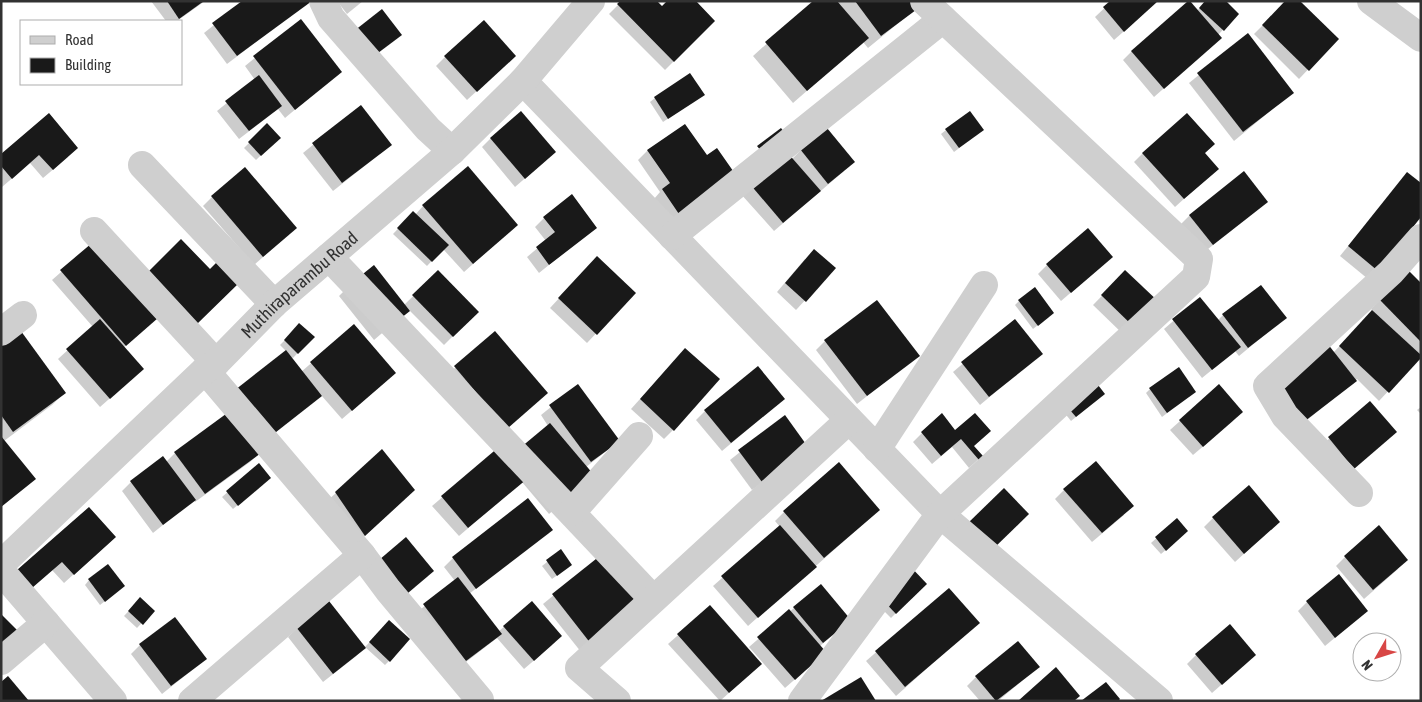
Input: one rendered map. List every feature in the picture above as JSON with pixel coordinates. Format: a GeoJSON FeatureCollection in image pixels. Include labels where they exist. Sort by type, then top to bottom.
{"type":"FeatureCollection","features":[{"type":"Feature","properties":{"kind":"street"},"geometry":{"type":"LineString","coordinates":[[323,1],[331,18],[428,129],[452,151]]}},
{"type":"Feature","properties":{"kind":"street","name":"Muthiraparambu Road"},"geometry":{"type":"LineString","coordinates":[[1,564],[274,304],[452,151],[523,81],[591,1]]}},
{"type":"Feature","properties":{"kind":"street"},"geometry":{"type":"LineString","coordinates":[[1371,1],[1421,38]]}},
{"type":"Feature","properties":{"kind":"street"},"geometry":{"type":"LineString","coordinates":[[672,236],[934,10],[1199,259],[1196,277],[940,514],[802,701]]}},
{"type":"Feature","properties":{"kind":"street"},"geometry":{"type":"LineString","coordinates":[[523,81],[940,514],[1155,700]]}},
{"type":"Feature","properties":{"kind":"street"},"geometry":{"type":"LineString","coordinates":[[142,166],[274,304]]}},
{"type":"Feature","properties":{"kind":"street"},"geometry":{"type":"LineString","coordinates":[[94,231],[210,367],[362,555],[388,590],[480,700]]}},
{"type":"Feature","properties":{"kind":"street"},"geometry":{"type":"LineString","coordinates":[[1359,493],[1285,416],[1268,386],[1391,272],[1421,238]]}},
{"type":"Feature","properties":{"kind":"street"},"geometry":{"type":"LineString","coordinates":[[329,257],[653,599]]}},
{"type":"Feature","properties":{"kind":"street"},"geometry":{"type":"LineString","coordinates":[[877,448],[984,285]]}},
{"type":"Feature","properties":{"kind":"street"},"geometry":{"type":"LineString","coordinates":[[1,332],[23,315]]}},
{"type":"Feature","properties":{"kind":"street"},"geometry":{"type":"LineString","coordinates":[[617,701],[579,668],[849,420]]}},
{"type":"Feature","properties":{"kind":"street"},"geometry":{"type":"LineString","coordinates":[[572,512],[639,436]]}},
{"type":"Feature","properties":{"kind":"street"},"geometry":{"type":"LineString","coordinates":[[192,701],[362,555]]}},
{"type":"Feature","properties":{"kind":"street"},"geometry":{"type":"LineString","coordinates":[[1,571],[113,701]]}},
{"type":"Feature","properties":{"kind":"street"},"geometry":{"type":"LineString","coordinates":[[1,661],[46,623]]}},
{"type":"Feature","properties":{"kind":"building"},"geometry":{"type":"Polygon","coordinates":[[[167,1],[204,1],[179,19],[167,1]]]}},
{"type":"Feature","properties":{"kind":"building"},"geometry":{"type":"Polygon","coordinates":[[[242,1],[312,1],[237,56],[212,23],[242,1]]]}},
{"type":"Feature","properties":{"kind":"building"},"geometry":{"type":"Polygon","coordinates":[[[620,1],[657,1],[662,6],[667,1],[696,1],[715,21],[674,62],[617,4],[620,1]]]}},
{"type":"Feature","properties":{"kind":"building"},"geometry":{"type":"Polygon","coordinates":[[[813,1],[837,1],[869,38],[807,91],[765,42],[813,1]]]}},
{"type":"Feature","properties":{"kind":"building"},"geometry":{"type":"Polygon","coordinates":[[[855,1],[915,1],[920,7],[881,36],[855,1]]]}},
{"type":"Feature","properties":{"kind":"building"},"geometry":{"type":"Polygon","coordinates":[[[1110,1],[1158,1],[1124,32],[1103,7],[1110,1]]]}},
{"type":"Feature","properties":{"kind":"building"},"geometry":{"type":"Polygon","coordinates":[[[1188,1],[1222,38],[1164,89],[1131,51],[1188,1]]]}},
{"type":"Feature","properties":{"kind":"building"},"geometry":{"type":"Polygon","coordinates":[[[1205,1],[1226,1],[1239,14],[1224,31],[1199,8],[1205,1]]]}},
{"type":"Feature","properties":{"kind":"building"},"geometry":{"type":"Polygon","coordinates":[[[1285,1],[1300,1],[1339,39],[1309,71],[1262,25],[1285,1]]]}},
{"type":"Feature","properties":{"kind":"building"},"geometry":{"type":"Polygon","coordinates":[[[382,9],[402,35],[374,56],[354,31],[382,9]]]}},
{"type":"Feature","properties":{"kind":"building"},"geometry":{"type":"Polygon","coordinates":[[[301,19],[342,72],[295,110],[253,56],[301,19]]]}},
{"type":"Feature","properties":{"kind":"building"},"geometry":{"type":"Polygon","coordinates":[[[484,20],[516,56],[477,92],[444,56],[484,20]]]}},
{"type":"Feature","properties":{"kind":"building"},"geometry":{"type":"Polygon","coordinates":[[[1248,33],[1294,93],[1243,132],[1197,73],[1248,33]]]}},
{"type":"Feature","properties":{"kind":"building"},"geometry":{"type":"Polygon","coordinates":[[[690,73],[705,95],[668,119],[654,97],[690,73]]]}},
{"type":"Feature","properties":{"kind":"building"},"geometry":{"type":"Polygon","coordinates":[[[259,75],[282,106],[249,131],[225,101],[259,75]]]}},
{"type":"Feature","properties":{"kind":"building"},"geometry":{"type":"Polygon","coordinates":[[[361,105],[392,145],[342,183],[312,143],[361,105]]]}},
{"type":"Feature","properties":{"kind":"building"},"geometry":{"type":"Polygon","coordinates":[[[521,111],[556,152],[525,179],[490,138],[521,111]]]}},
{"type":"Feature","properties":{"kind":"building"},"geometry":{"type":"Polygon","coordinates":[[[970,111],[984,130],[959,148],[945,129],[970,111]]]}},
{"type":"Feature","properties":{"kind":"building"},"geometry":{"type":"Polygon","coordinates":[[[49,113],[78,148],[53,170],[39,155],[12,179],[1,166],[1,154],[49,113]]]}},
{"type":"Feature","properties":{"kind":"building"},"geometry":{"type":"Polygon","coordinates":[[[1187,113],[1215,144],[1205,153],[1219,169],[1184,199],[1142,153],[1187,113]]]}},
{"type":"Feature","properties":{"kind":"building"},"geometry":{"type":"Polygon","coordinates":[[[267,123],[281,138],[261,156],[248,142],[267,123]]]}},
{"type":"Feature","properties":{"kind":"building"},"geometry":{"type":"Polygon","coordinates":[[[685,124],[707,155],[717,148],[738,178],[681,217],[662,189],[670,183],[647,150],[685,124]]]}},
{"type":"Feature","properties":{"kind":"building"},"geometry":{"type":"Polygon","coordinates":[[[781,128],[791,141],[767,158],[757,146],[781,128]]]}},
{"type":"Feature","properties":{"kind":"building"},"geometry":{"type":"Polygon","coordinates":[[[827,128],[855,162],[828,184],[800,149],[827,128]]]}},
{"type":"Feature","properties":{"kind":"building"},"geometry":{"type":"Polygon","coordinates":[[[786,151],[821,191],[783,223],[749,183],[786,151]]]}},
{"type":"Feature","properties":{"kind":"building"},"geometry":{"type":"Polygon","coordinates":[[[468,166],[518,225],[473,264],[422,205],[468,166]]]}},
{"type":"Feature","properties":{"kind":"building"},"geometry":{"type":"Polygon","coordinates":[[[245,167],[297,228],[263,257],[211,196],[245,167]]]}},
{"type":"Feature","properties":{"kind":"building"},"geometry":{"type":"Polygon","coordinates":[[[1244,171],[1268,202],[1213,245],[1189,215],[1244,171]]]}},
{"type":"Feature","properties":{"kind":"building"},"geometry":{"type":"Polygon","coordinates":[[[1407,172],[1421,183],[1421,217],[1378,271],[1348,246],[1407,172]]]}},
{"type":"Feature","properties":{"kind":"building"},"geometry":{"type":"Polygon","coordinates":[[[572,194],[597,228],[549,265],[536,247],[555,232],[543,217],[572,194]]]}},
{"type":"Feature","properties":{"kind":"building"},"geometry":{"type":"Polygon","coordinates":[[[413,211],[449,245],[432,262],[397,228],[413,211]]]}},
{"type":"Feature","properties":{"kind":"building"},"geometry":{"type":"Polygon","coordinates":[[[1088,228],[1113,257],[1071,293],[1046,264],[1088,228]]]}},
{"type":"Feature","properties":{"kind":"building"},"geometry":{"type":"Polygon","coordinates":[[[181,239],[210,269],[218,261],[239,283],[197,324],[147,273],[181,239]]]}},
{"type":"Feature","properties":{"kind":"building"},"geometry":{"type":"Polygon","coordinates":[[[92,243],[158,318],[126,346],[60,270],[92,243]]]}},
{"type":"Feature","properties":{"kind":"building"},"geometry":{"type":"Polygon","coordinates":[[[814,249],[836,268],[806,302],[785,283],[814,249]]]}},
{"type":"Feature","properties":{"kind":"building"},"geometry":{"type":"Polygon","coordinates":[[[597,256],[636,293],[597,335],[558,298],[597,256]]]}},
{"type":"Feature","properties":{"kind":"building"},"geometry":{"type":"Polygon","coordinates":[[[374,265],[410,311],[383,332],[348,286],[374,265]]]}},
{"type":"Feature","properties":{"kind":"building"},"geometry":{"type":"Polygon","coordinates":[[[438,270],[479,312],[453,337],[412,295],[438,270]]]}},
{"type":"Feature","properties":{"kind":"building"},"geometry":{"type":"Polygon","coordinates":[[[1125,270],[1160,303],[1136,329],[1101,295],[1125,270]]]}},
{"type":"Feature","properties":{"kind":"building"},"geometry":{"type":"Polygon","coordinates":[[[1409,271],[1421,283],[1421,342],[1379,299],[1409,271]]]}},
{"type":"Feature","properties":{"kind":"building"},"geometry":{"type":"Polygon","coordinates":[[[1261,285],[1287,318],[1248,348],[1222,314],[1261,285]]]}},
{"type":"Feature","properties":{"kind":"building"},"geometry":{"type":"Polygon","coordinates":[[[1035,287],[1054,313],[1038,326],[1018,300],[1035,287]]]}},
{"type":"Feature","properties":{"kind":"building"},"geometry":{"type":"Polygon","coordinates":[[[1200,297],[1241,347],[1212,370],[1172,319],[1200,297]]]}},
{"type":"Feature","properties":{"kind":"building"},"geometry":{"type":"Polygon","coordinates":[[[877,300],[920,356],[867,396],[824,340],[877,300]]]}},
{"type":"Feature","properties":{"kind":"building"},"geometry":{"type":"Polygon","coordinates":[[[1372,310],[1421,355],[1421,358],[1389,393],[1339,346],[1372,310]]]}},
{"type":"Feature","properties":{"kind":"building"},"geometry":{"type":"Polygon","coordinates":[[[100,319],[144,369],[110,399],[66,349],[100,319]]]}},
{"type":"Feature","properties":{"kind":"building"},"geometry":{"type":"Polygon","coordinates":[[[1015,319],[1043,354],[989,397],[961,362],[1015,319]]]}},
{"type":"Feature","properties":{"kind":"building"},"geometry":{"type":"Polygon","coordinates":[[[299,323],[315,337],[298,354],[284,340],[299,323]]]}},
{"type":"Feature","properties":{"kind":"building"},"geometry":{"type":"Polygon","coordinates":[[[354,324],[396,373],[352,411],[310,362],[354,324]]]}},
{"type":"Feature","properties":{"kind":"building"},"geometry":{"type":"Polygon","coordinates":[[[18,327],[66,393],[13,432],[1,415],[1,339],[18,327]]]}},
{"type":"Feature","properties":{"kind":"building"},"geometry":{"type":"Polygon","coordinates":[[[495,331],[548,393],[507,429],[454,366],[495,331]]]}},
{"type":"Feature","properties":{"kind":"building"},"geometry":{"type":"Polygon","coordinates":[[[1327,343],[1357,381],[1305,421],[1276,383],[1327,343]]]}},
{"type":"Feature","properties":{"kind":"building"},"geometry":{"type":"Polygon","coordinates":[[[685,348],[720,379],[674,431],[640,399],[685,348]]]}},
{"type":"Feature","properties":{"kind":"building"},"geometry":{"type":"Polygon","coordinates":[[[286,350],[322,396],[271,436],[235,390],[286,350]]]}},
{"type":"Feature","properties":{"kind":"building"},"geometry":{"type":"Polygon","coordinates":[[[758,366],[785,399],[731,443],[704,410],[758,366]]]}},
{"type":"Feature","properties":{"kind":"building"},"geometry":{"type":"Polygon","coordinates":[[[1179,367],[1196,392],[1167,413],[1149,388],[1179,367]]]}},
{"type":"Feature","properties":{"kind":"building"},"geometry":{"type":"Polygon","coordinates":[[[1088,372],[1105,394],[1076,417],[1058,396],[1088,372]]]}},
{"type":"Feature","properties":{"kind":"building"},"geometry":{"type":"Polygon","coordinates":[[[578,384],[620,441],[591,462],[549,405],[578,384]]]}},
{"type":"Feature","properties":{"kind":"building"},"geometry":{"type":"Polygon","coordinates":[[[1219,384],[1243,412],[1203,447],[1179,420],[1219,384]]]}},
{"type":"Feature","properties":{"kind":"building"},"geometry":{"type":"Polygon","coordinates":[[[1370,401],[1397,432],[1354,469],[1328,437],[1370,401]]]}},
{"type":"Feature","properties":{"kind":"building"},"geometry":{"type":"Polygon","coordinates":[[[230,411],[261,453],[205,494],[174,452],[230,411]]]}},
{"type":"Feature","properties":{"kind":"building"},"geometry":{"type":"Polygon","coordinates":[[[942,413],[955,430],[975,413],[991,431],[974,446],[983,456],[979,460],[961,439],[941,456],[921,432],[942,413]]]}},
{"type":"Feature","properties":{"kind":"building"},"geometry":{"type":"Polygon","coordinates":[[[785,415],[808,447],[762,482],[738,450],[785,415]]]}},
{"type":"Feature","properties":{"kind":"building"},"geometry":{"type":"Polygon","coordinates":[[[550,423],[594,475],[559,506],[514,453],[550,423]]]}},
{"type":"Feature","properties":{"kind":"building"},"geometry":{"type":"Polygon","coordinates":[[[1,436],[36,479],[1,507],[1,436]]]}},
{"type":"Feature","properties":{"kind":"building"},"geometry":{"type":"Polygon","coordinates":[[[500,446],[527,479],[468,528],[441,496],[500,446]]]}},
{"type":"Feature","properties":{"kind":"building"},"geometry":{"type":"Polygon","coordinates":[[[382,449],[415,490],[365,536],[335,492],[382,449]]]}},
{"type":"Feature","properties":{"kind":"building"},"geometry":{"type":"Polygon","coordinates":[[[163,456],[196,500],[163,525],[130,481],[163,456]]]}},
{"type":"Feature","properties":{"kind":"building"},"geometry":{"type":"Polygon","coordinates":[[[1096,461],[1134,506],[1102,533],[1063,489],[1096,461]]]}},
{"type":"Feature","properties":{"kind":"building"},"geometry":{"type":"Polygon","coordinates":[[[839,462],[880,510],[824,558],[783,511],[839,462]]]}},
{"type":"Feature","properties":{"kind":"building"},"geometry":{"type":"Polygon","coordinates":[[[259,463],[271,478],[238,506],[226,491],[259,463]]]}},
{"type":"Feature","properties":{"kind":"building"},"geometry":{"type":"Polygon","coordinates":[[[1249,485],[1280,522],[1244,554],[1212,517],[1249,485]]]}},
{"type":"Feature","properties":{"kind":"building"},"geometry":{"type":"Polygon","coordinates":[[[1004,488],[1029,514],[992,550],[967,524],[1004,488]]]}},
{"type":"Feature","properties":{"kind":"building"},"geometry":{"type":"Polygon","coordinates":[[[528,498],[553,530],[476,589],[452,557],[528,498]]]}},
{"type":"Feature","properties":{"kind":"building"},"geometry":{"type":"Polygon","coordinates":[[[89,507],[116,537],[74,575],[62,562],[32,588],[17,570],[89,507]]]}},
{"type":"Feature","properties":{"kind":"building"},"geometry":{"type":"Polygon","coordinates":[[[1177,518],[1188,531],[1166,551],[1155,537],[1177,518]]]}},
{"type":"Feature","properties":{"kind":"building"},"geometry":{"type":"Polygon","coordinates":[[[780,525],[817,567],[758,618],[721,576],[780,525]]]}},
{"type":"Feature","properties":{"kind":"building"},"geometry":{"type":"Polygon","coordinates":[[[1379,525],[1408,560],[1373,590],[1344,556],[1379,525]]]}},
{"type":"Feature","properties":{"kind":"building"},"geometry":{"type":"Polygon","coordinates":[[[406,537],[434,571],[408,593],[379,560],[406,537]]]}},
{"type":"Feature","properties":{"kind":"building"},"geometry":{"type":"Polygon","coordinates":[[[561,549],[572,565],[557,576],[546,560],[561,549]]]}},
{"type":"Feature","properties":{"kind":"building"},"geometry":{"type":"Polygon","coordinates":[[[606,551],[650,606],[595,649],[552,594],[606,551]]]}},
{"type":"Feature","properties":{"kind":"building"},"geometry":{"type":"Polygon","coordinates":[[[108,564],[125,586],[105,602],[88,579],[108,564]]]}},
{"type":"Feature","properties":{"kind":"building"},"geometry":{"type":"Polygon","coordinates":[[[909,565],[927,584],[896,614],[878,595],[909,565]]]}},
{"type":"Feature","properties":{"kind":"building"},"geometry":{"type":"Polygon","coordinates":[[[1339,574],[1368,611],[1335,638],[1306,601],[1339,574]]]}},
{"type":"Feature","properties":{"kind":"building"},"geometry":{"type":"Polygon","coordinates":[[[458,577],[502,634],[466,661],[423,604],[458,577]]]}},
{"type":"Feature","properties":{"kind":"building"},"geometry":{"type":"Polygon","coordinates":[[[821,584],[851,620],[823,643],[793,607],[821,584]]]}},
{"type":"Feature","properties":{"kind":"building"},"geometry":{"type":"Polygon","coordinates":[[[949,588],[980,623],[905,687],[875,651],[949,588]]]}},
{"type":"Feature","properties":{"kind":"building"},"geometry":{"type":"Polygon","coordinates":[[[140,597],[155,611],[143,625],[128,611],[140,597]]]}},
{"type":"Feature","properties":{"kind":"building"},"geometry":{"type":"Polygon","coordinates":[[[329,601],[366,648],[333,674],[296,627],[329,601]]]}},
{"type":"Feature","properties":{"kind":"building"},"geometry":{"type":"Polygon","coordinates":[[[532,601],[562,636],[534,661],[503,626],[532,601]]]}},
{"type":"Feature","properties":{"kind":"building"},"geometry":{"type":"Polygon","coordinates":[[[710,605],[762,664],[729,693],[677,634],[710,605]]]}},
{"type":"Feature","properties":{"kind":"building"},"geometry":{"type":"Polygon","coordinates":[[[789,609],[826,652],[795,680],[757,637],[789,609]]]}},
{"type":"Feature","properties":{"kind":"building"},"geometry":{"type":"Polygon","coordinates":[[[1,614],[18,631],[1,647],[1,614]]]}},
{"type":"Feature","properties":{"kind":"building"},"geometry":{"type":"Polygon","coordinates":[[[175,617],[207,659],[171,686],[139,644],[175,617]]]}},
{"type":"Feature","properties":{"kind":"building"},"geometry":{"type":"Polygon","coordinates":[[[389,620],[410,639],[390,662],[369,642],[389,620]]]}},
{"type":"Feature","properties":{"kind":"building"},"geometry":{"type":"Polygon","coordinates":[[[1230,624],[1256,655],[1222,685],[1195,654],[1230,624]]]}},
{"type":"Feature","properties":{"kind":"building"},"geometry":{"type":"Polygon","coordinates":[[[1018,641],[1040,667],[996,701],[975,676],[1018,641]]]}},
{"type":"Feature","properties":{"kind":"building"},"geometry":{"type":"Polygon","coordinates":[[[1056,667],[1080,696],[1074,701],[1018,701],[1056,667]]]}},
{"type":"Feature","properties":{"kind":"building"},"geometry":{"type":"Polygon","coordinates":[[[8,676],[29,701],[1,701],[1,682],[8,676]]]}},
{"type":"Feature","properties":{"kind":"building"},"geometry":{"type":"Polygon","coordinates":[[[861,677],[876,701],[821,701],[861,677]]]}},
{"type":"Feature","properties":{"kind":"building"},"geometry":{"type":"Polygon","coordinates":[[[1106,682],[1120,699],[1118,701],[1081,701],[1106,682]]]}}]}
